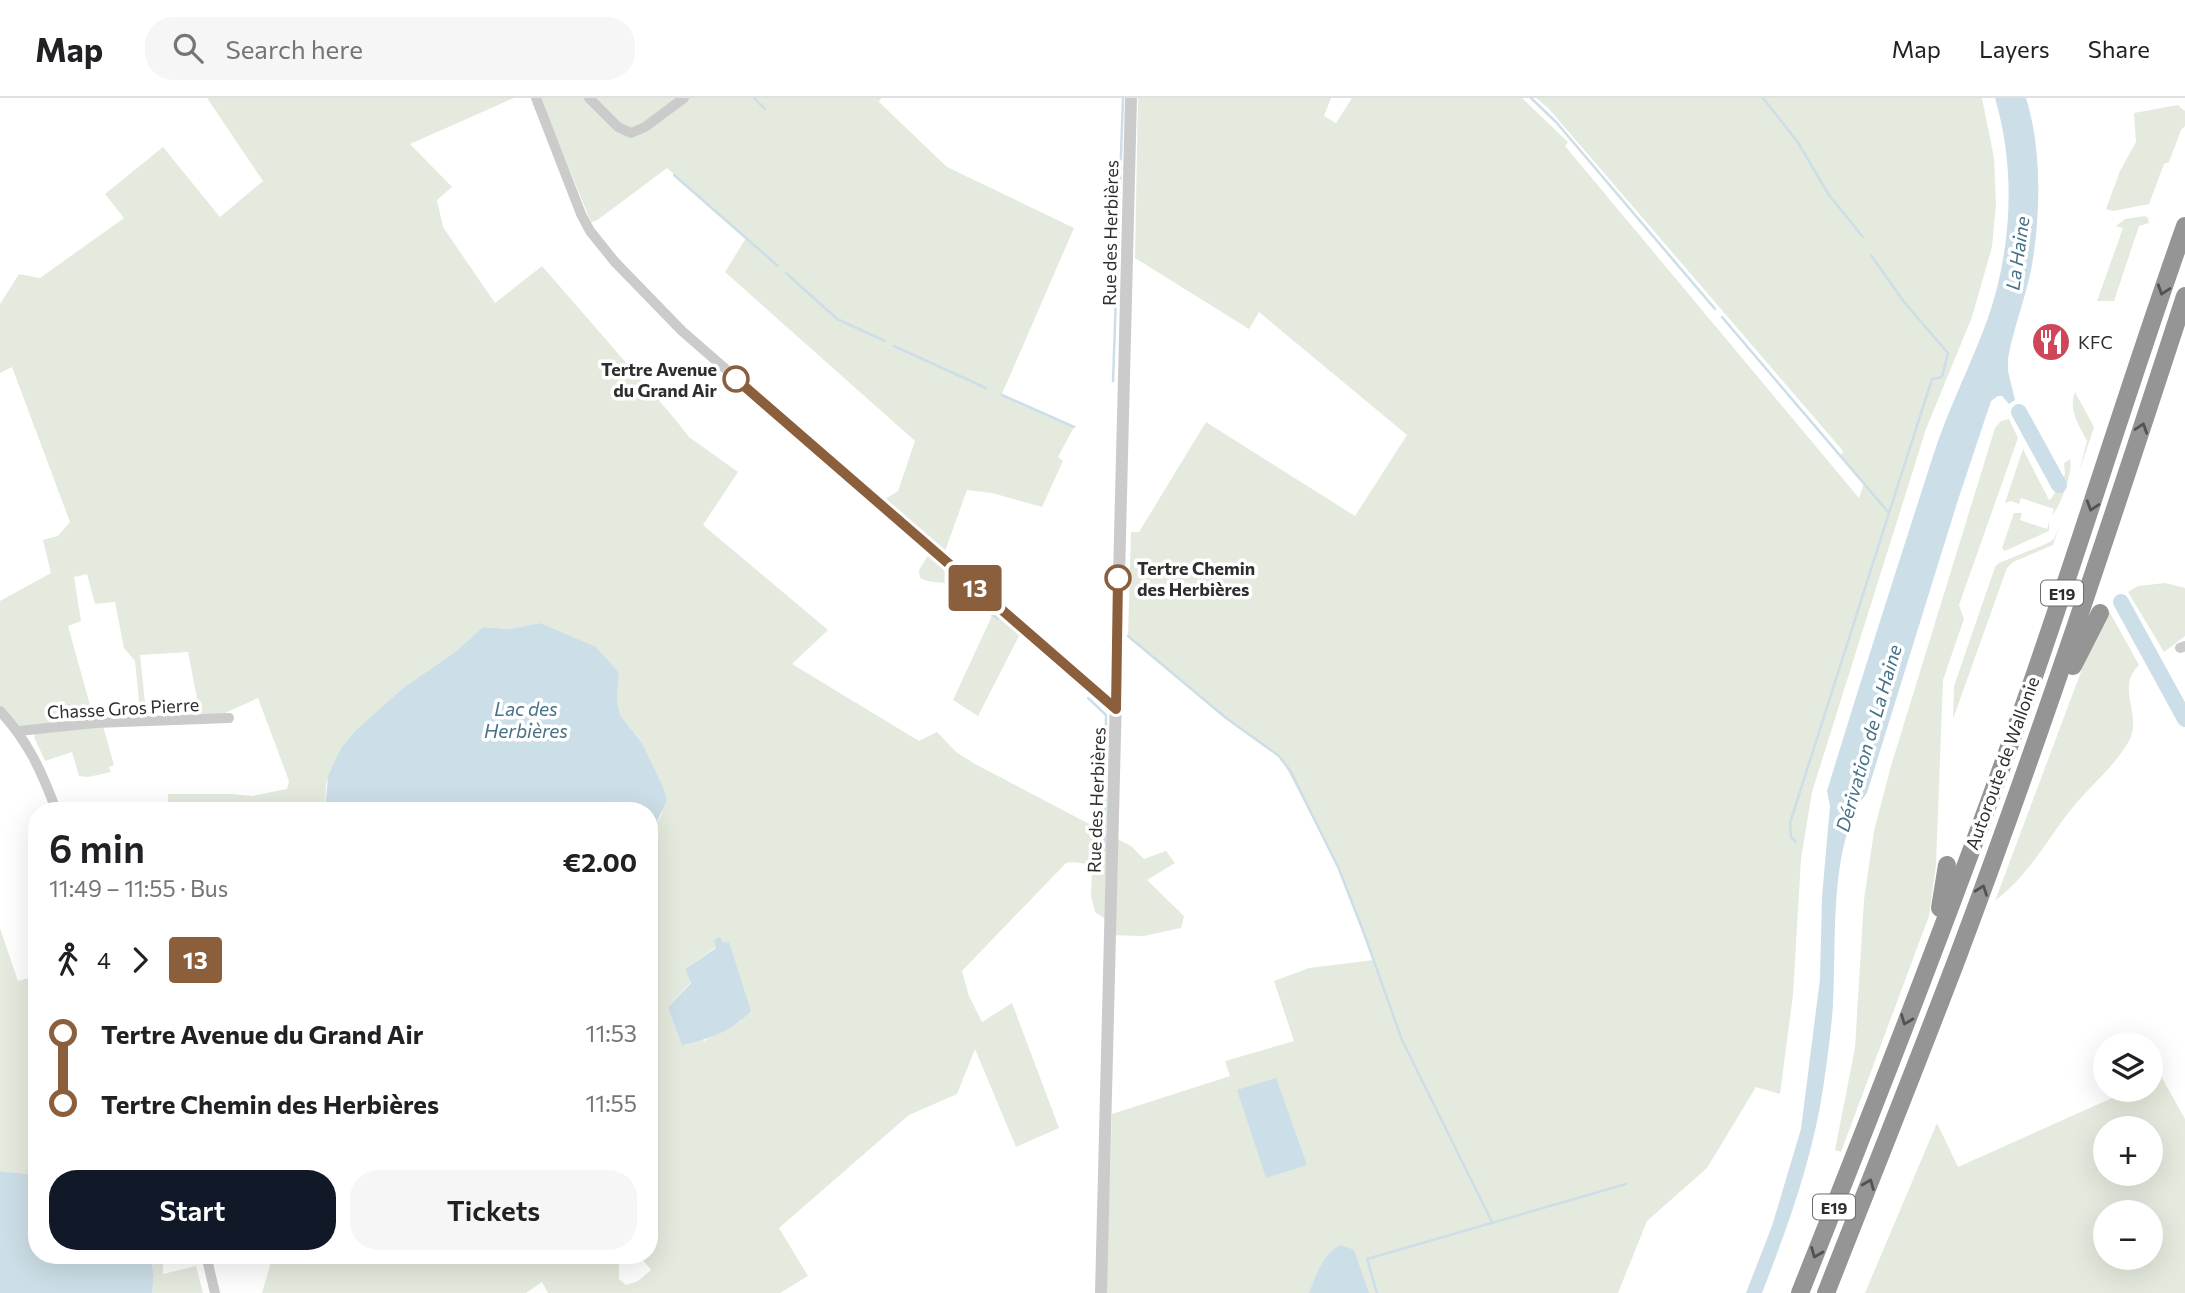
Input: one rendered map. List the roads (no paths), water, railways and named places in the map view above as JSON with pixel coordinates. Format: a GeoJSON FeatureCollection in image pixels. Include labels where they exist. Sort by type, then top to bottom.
{"type":"FeatureCollection","features":[{"type":"Feature","properties":{"kind":"highway","name":"Autoroute de Wallonie"},"geometry":{"type":"LineString","coordinates":[[1800,1293],[1930,957],[2031,685],[2185,226]]}},
{"type":"Feature","properties":{"kind":"highway","name":"Autoroute de Wallonie"},"geometry":{"type":"LineString","coordinates":[[1826,1293],[1958,954],[2042,724],[2185,296]]}},
{"type":"Feature","properties":{"kind":"highway"},"geometry":{"type":"LineString","coordinates":[[2042,724],[2100,613]]}},
{"type":"Feature","properties":{"kind":"highway"},"geometry":{"type":"LineString","coordinates":[[1930,957],[1947,865]]}},
{"type":"Feature","properties":{"kind":"street"},"geometry":{"type":"LineString","coordinates":[[536,98],[581,214],[599,243],[635,284],[682,331],[1116,709]]}},
{"type":"Feature","properties":{"kind":"street"},"geometry":{"type":"LineString","coordinates":[[589,98],[618,127],[631,133],[645,127],[684,98]]}},
{"type":"Feature","properties":{"kind":"street","name":"Rue des Herbières"},"geometry":{"type":"LineString","coordinates":[[1101,1293],[1131,98]]}},
{"type":"Feature","properties":{"kind":"street"},"geometry":{"type":"LineString","coordinates":[[0,710],[19,731],[40,769],[53,802]]}},
{"type":"Feature","properties":{"kind":"street","name":"Chasse Gros Pierre"},"geometry":{"type":"LineString","coordinates":[[19,731],[95,723],[229,718]]}},
{"type":"Feature","properties":{"kind":"street"},"geometry":{"type":"LineString","coordinates":[[208,1264],[215,1293]]}},
{"type":"Feature","properties":{"kind":"water","name":"Dérivation de La Haine"},"geometry":{"type":"Polygon","coordinates":[[[1995,98],[2026,98],[2037,161],[2038,206],[2034,250],[2008,359],[2015,400],[2009,404],[2002,396],[1998,396],[1991,401],[1867,793],[1855,813],[1846,838],[1837,894],[1831,1026],[1818,1115],[1798,1193],[1762,1293],[1746,1293],[1772,1226],[1801,1129],[1820,979],[1822,897],[1830,806],[1827,791],[1933,456],[1988,318],[2002,264],[2008,181],[2002,125],[1995,98]]]}},
{"type":"Feature","properties":{"kind":"water","name":"Lac des Herbières"},"geometry":{"type":"Polygon","coordinates":[[[540,623],[596,647],[619,673],[617,699],[620,715],[642,743],[667,800],[658,820],[658,802],[326,802],[328,776],[341,748],[355,731],[403,688],[455,652],[483,627],[509,629],[540,623]]]}},
{"type":"Feature","properties":{"kind":"water"},"geometry":{"type":"Polygon","coordinates":[[[720,937],[723,943],[729,942],[751,1011],[719,1034],[682,1045],[668,1007],[691,983],[685,969],[716,948],[714,940],[720,937]]]}},
{"type":"Feature","properties":{"kind":"water"},"geometry":{"type":"Polygon","coordinates":[[[1276,1078],[1307,1165],[1266,1178],[1237,1090],[1276,1078]]]}},
{"type":"Feature","properties":{"kind":"water"},"geometry":{"type":"Polygon","coordinates":[[[0,1171],[28,1174],[28,1264],[152,1264],[154,1276],[152,1293],[0,1293],[0,1171]]]}},
{"type":"Feature","properties":{"kind":"water"},"geometry":{"type":"Polygon","coordinates":[[[1341,1245],[1354,1250],[1369,1293],[1309,1293],[1325,1259],[1341,1245]]]}},
{"type":"Feature","properties":{"kind":"waterway"},"geometry":{"type":"LineString","coordinates":[[754,98],[765,109]]}},
{"type":"Feature","properties":{"kind":"waterway"},"geometry":{"type":"LineString","coordinates":[[1113,381],[1123,98]]}},
{"type":"Feature","properties":{"kind":"waterway"},"geometry":{"type":"LineString","coordinates":[[1531,98],[1556,122],[1715,309]]}},
{"type":"Feature","properties":{"kind":"waterway"},"geometry":{"type":"LineString","coordinates":[[1763,98],[1797,141],[1829,195],[1863,237]]}},
{"type":"Feature","properties":{"kind":"waterway"},"geometry":{"type":"LineString","coordinates":[[674,175],[778,266]]}},
{"type":"Feature","properties":{"kind":"waterway"},"geometry":{"type":"LineString","coordinates":[[1871,255],[1904,302],[1948,353],[1942,377],[1932,379],[1889,513]]}},
{"type":"Feature","properties":{"kind":"waterway"},"geometry":{"type":"LineString","coordinates":[[786,273],[837,319],[885,341]]}},
{"type":"Feature","properties":{"kind":"waterway"},"geometry":{"type":"LineString","coordinates":[[1722,317],[1889,513],[1790,823],[1791,837],[1796,842]]}},
{"type":"Feature","properties":{"kind":"waterway"},"geometry":{"type":"LineString","coordinates":[[894,346],[986,388]]}},
{"type":"Feature","properties":{"kind":"waterway"},"geometry":{"type":"LineString","coordinates":[[1002,395],[1074,427]]}},
{"type":"Feature","properties":{"kind":"waterway","name":"La Haine"},"geometry":{"type":"LineString","coordinates":[[2019,412],[2059,485]]}},
{"type":"Feature","properties":{"kind":"waterway"},"geometry":{"type":"LineString","coordinates":[[957,584],[998,619]]}},
{"type":"Feature","properties":{"kind":"waterway","name":"La Haine"},"geometry":{"type":"LineString","coordinates":[[2121,602],[2185,719]]}},
{"type":"Feature","properties":{"kind":"waterway"},"geometry":{"type":"LineString","coordinates":[[1128,636],[1226,718],[1279,756],[1291,772],[1339,869],[1402,1040],[1492,1222]]}},
{"type":"Feature","properties":{"kind":"waterway"},"geometry":{"type":"LineString","coordinates":[[1088,698],[1106,715],[1105,850]]}},
{"type":"Feature","properties":{"kind":"waterway"},"geometry":{"type":"LineString","coordinates":[[1377,1293],[1367,1259],[1626,1184]]}},
{"type":"Feature","properties":{"kind":"place","name":"KFC"},"geometry":{"type":"Point","coordinates":[2051,342]}},
{"type":"Feature","properties":{"kind":"place","name":"Tertre Avenue du Grand Air"},"geometry":{"type":"Point","coordinates":[736,379]}},
{"type":"Feature","properties":{"kind":"place","name":"Tertre Chemin des Herbières"},"geometry":{"type":"Point","coordinates":[1118,578]}}]}
